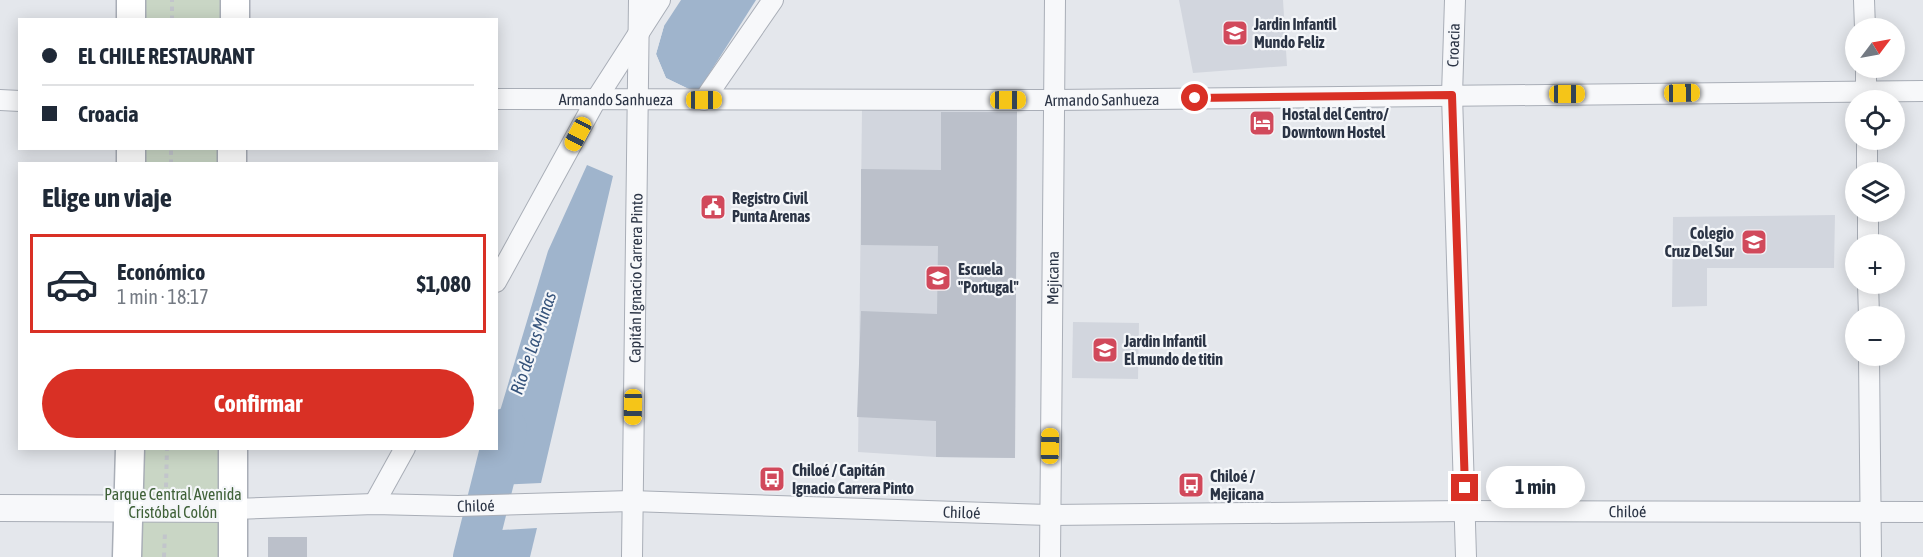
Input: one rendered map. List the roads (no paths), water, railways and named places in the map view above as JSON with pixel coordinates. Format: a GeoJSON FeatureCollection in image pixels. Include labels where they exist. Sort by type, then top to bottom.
{"type":"FeatureCollection","features":[{"type":"Feature","properties":{"kind":"main road"},"geometry":{"type":"LineString","coordinates":[[131,0],[132,18]]}},
{"type":"Feature","properties":{"kind":"main road"},"geometry":{"type":"LineString","coordinates":[[235,0],[235,18]]}},
{"type":"Feature","properties":{"kind":"main road"},"geometry":{"type":"LineString","coordinates":[[127,557],[130,450]]}},
{"type":"Feature","properties":{"kind":"main road"},"geometry":{"type":"LineString","coordinates":[[232,557],[233,450]]}},
{"type":"Feature","properties":{"kind":"street","name":"Capitán Ignacio Carrera Pinto"},"geometry":{"type":"LineString","coordinates":[[632,557],[639,0]]}},
{"type":"Feature","properties":{"kind":"street"},"geometry":{"type":"LineString","coordinates":[[498,278],[597,98],[660,0]]}},
{"type":"Feature","properties":{"kind":"street"},"geometry":{"type":"LineString","coordinates":[[704,100],[773,0]]}},
{"type":"Feature","properties":{"kind":"street","name":"Mejicana"},"geometry":{"type":"LineString","coordinates":[[1050,557],[1055,0]]}},
{"type":"Feature","properties":{"kind":"street","name":"Croacia"},"geometry":{"type":"LineString","coordinates":[[1455,0],[1452,95],[1466,557]]}},
{"type":"Feature","properties":{"kind":"street"},"geometry":{"type":"LineString","coordinates":[[1864,0],[1865,18]]}},
{"type":"Feature","properties":{"kind":"street","name":"Armando Sanhueza"},"geometry":{"type":"LineString","coordinates":[[1905,93],[1923,91]]}},
{"type":"Feature","properties":{"kind":"street","name":"Armando Sanhueza"},"geometry":{"type":"LineString","coordinates":[[498,99],[1054,100],[1452,95],[1845,96]]}},
{"type":"Feature","properties":{"kind":"street"},"geometry":{"type":"LineString","coordinates":[[0,100],[18,101]]}},
{"type":"Feature","properties":{"kind":"street"},"geometry":{"type":"LineString","coordinates":[[1869,366],[1871,557]]}},
{"type":"Feature","properties":{"kind":"street"},"geometry":{"type":"LineString","coordinates":[[374,504],[404,450]]}},
{"type":"Feature","properties":{"kind":"street","name":"Chiloé"},"geometry":{"type":"LineString","coordinates":[[0,508],[233,509],[374,504],[458,506],[631,501],[1049,515],[1466,511],[1923,512]]}},
{"type":"Feature","properties":{"kind":"water"},"geometry":{"type":"Polygon","coordinates":[[[681,0],[756,0],[697,93],[666,78],[656,54],[664,26],[681,0]]]}},
{"type":"Feature","properties":{"kind":"water"},"geometry":{"type":"Polygon","coordinates":[[[587,165],[613,176],[541,483],[477,486],[488,450],[498,450],[498,418],[548,251],[587,165]]]}},
{"type":"Feature","properties":{"kind":"water"},"geometry":{"type":"Polygon","coordinates":[[[537,528],[530,557],[463,557],[469,532],[537,528]]]}},
{"type":"Feature","properties":{"kind":"waterway","name":"Río de Las Minas"},"geometry":{"type":"LineString","coordinates":[[474,557],[506,429]]}},
{"type":"Feature","properties":{"kind":"place","name":"Jardin Infantil Mundo Feliz"},"geometry":{"type":"Point","coordinates":[1235,33]}},
{"type":"Feature","properties":{"kind":"place","name":"Hostal del Centro/ Downtown Hostel"},"geometry":{"type":"Point","coordinates":[1262,123]}},
{"type":"Feature","properties":{"kind":"place","name":"Registro Civil Punta Arenas"},"geometry":{"type":"Point","coordinates":[713,207]}},
{"type":"Feature","properties":{"kind":"place","name":"Colegio Cruz Del Sur"},"geometry":{"type":"Point","coordinates":[1754,242]}},
{"type":"Feature","properties":{"kind":"place","name":"Escuela \"Portugal\""},"geometry":{"type":"Point","coordinates":[938,278]}},
{"type":"Feature","properties":{"kind":"place","name":"Jardin Infantil El mundo de titin"},"geometry":{"type":"Point","coordinates":[1105,350]}},
{"type":"Feature","properties":{"kind":"place","name":"Chiloé / Capitán Ignacio Carrera Pinto"},"geometry":{"type":"Point","coordinates":[772,479]}},
{"type":"Feature","properties":{"kind":"place","name":"Chiloé / Mejicana"},"geometry":{"type":"Point","coordinates":[1191,485]}},
{"type":"Feature","properties":{"kind":"park label","name":"Parque Central Avenida Cristóbal Colón"},"geometry":{"type":"Point","coordinates":[173,503]}}]}
